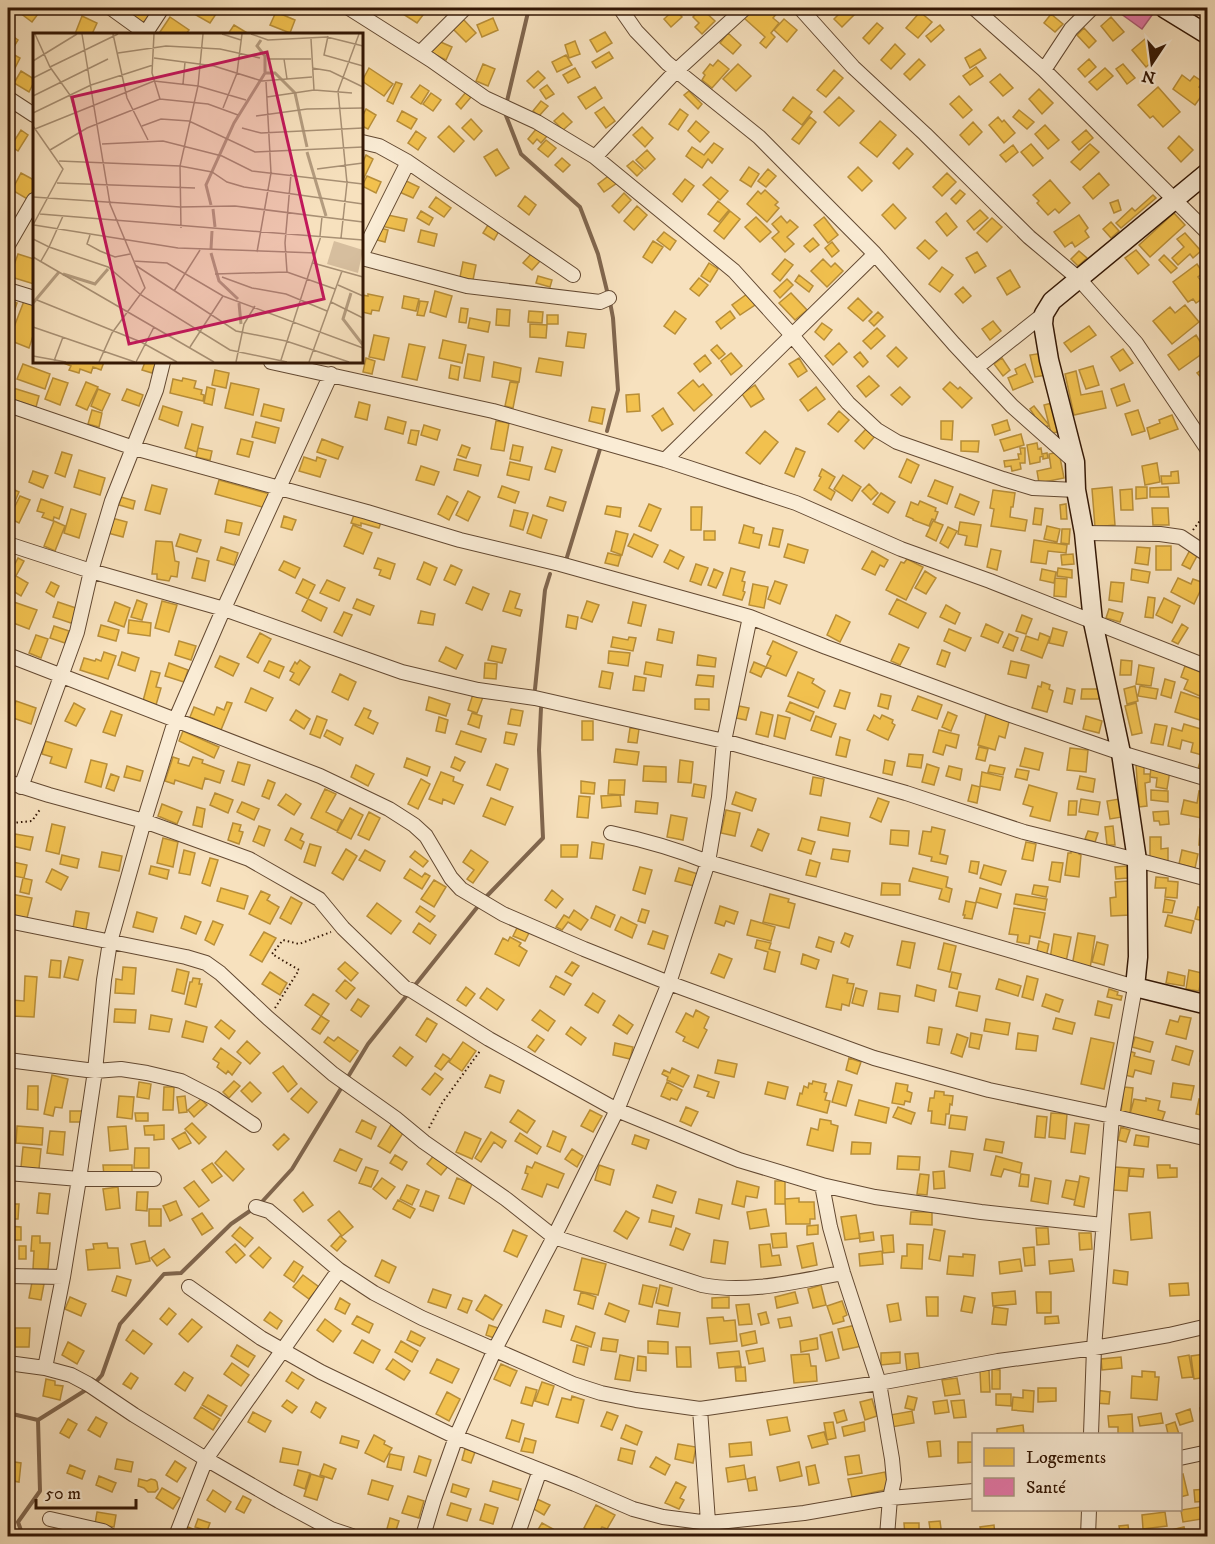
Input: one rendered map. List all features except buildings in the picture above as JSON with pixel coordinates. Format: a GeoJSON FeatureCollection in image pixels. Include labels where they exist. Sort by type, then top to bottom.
{"type":"FeatureCollection","features":[{"type":"Feature","properties":{"kind":"street"},"geometry":{"type":"LineString","coordinates":[[111,8],[145,33]]}},
{"type":"Feature","properties":{"kind":"street"},"geometry":{"type":"LineString","coordinates":[[147,33],[162,8]]}},
{"type":"Feature","properties":{"kind":"street"},"geometry":{"type":"LineString","coordinates":[[349,8],[420,53],[484,98],[537,122],[595,157],[734,272],[791,334],[848,404],[877,430],[897,442],[1033,488],[1076,490]]}},
{"type":"Feature","properties":{"kind":"street"},"geometry":{"type":"LineString","coordinates":[[420,53],[465,8]]}},
{"type":"Feature","properties":{"kind":"street"},"geometry":{"type":"LineString","coordinates":[[620,8],[636,31],[667,63],[759,137],[875,254],[1012,406],[1075,462]]}},
{"type":"Feature","properties":{"kind":"street"},"geometry":{"type":"LineString","coordinates":[[595,157],[676,71],[745,8]]}},
{"type":"Feature","properties":{"kind":"street"},"geometry":{"type":"LineString","coordinates":[[800,8],[853,68],[1029,237],[1079,279],[1136,343],[1208,450]]}},
{"type":"Feature","properties":{"kind":"street"},"geometry":{"type":"LineString","coordinates":[[974,8],[1044,70],[1208,233]]}},
{"type":"Feature","properties":{"kind":"street"},"geometry":{"type":"LineString","coordinates":[[1044,70],[1071,29],[1092,8]]}},
{"type":"Feature","properties":{"kind":"street"},"geometry":{"type":"LineString","coordinates":[[1164,8],[1208,35]]}},
{"type":"Feature","properties":{"kind":"street"},"geometry":{"type":"LineString","coordinates":[[8,98],[33,114]]}},
{"type":"Feature","properties":{"kind":"street"},"geometry":{"type":"LineString","coordinates":[[363,142],[379,146],[408,162],[573,274]]}},
{"type":"Feature","properties":{"kind":"street"},"geometry":{"type":"LineString","coordinates":[[363,254],[408,162]]}},
{"type":"Feature","properties":{"kind":"street"},"geometry":{"type":"LineString","coordinates":[[976,368],[1044,314],[1052,302],[1208,172]]}},
{"type":"Feature","properties":{"kind":"street"},"geometry":{"type":"LineString","coordinates":[[8,245],[11,227],[33,201]]}},
{"type":"Feature","properties":{"kind":"street"},"geometry":{"type":"LineString","coordinates":[[664,460],[875,254]]}},
{"type":"Feature","properties":{"kind":"street"},"geometry":{"type":"LineString","coordinates":[[363,256],[467,286],[600,302],[609,298]]}},
{"type":"Feature","properties":{"kind":"street"},"geometry":{"type":"LineString","coordinates":[[8,290],[33,298]]}},
{"type":"Feature","properties":{"kind":"street"},"geometry":{"type":"LineString","coordinates":[[1044,314],[1043,324],[1049,360],[1075,462],[1076,490],[1084,533],[1093,622],[1121,753],[1137,860],[1138,957],[1135,987],[1112,1116],[1094,1348],[1091,1433]]}},
{"type":"Feature","properties":{"kind":"street"},"geometry":{"type":"LineString","coordinates":[[21,787],[77,632],[91,571],[112,501],[156,390],[163,363]]}},
{"type":"Feature","properties":{"kind":"street"},"geometry":{"type":"LineString","coordinates":[[276,363],[493,411],[664,460],[796,503],[901,549],[990,581],[1208,667]]}},
{"type":"Feature","properties":{"kind":"street"},"geometry":{"type":"LineString","coordinates":[[45,1368],[80,1179],[110,942],[144,821],[175,721],[330,374]]}},
{"type":"Feature","properties":{"kind":"street"},"geometry":{"type":"LineString","coordinates":[[8,405],[134,448],[460,540],[560,564],[750,617],[906,677],[1121,753],[1208,779]]}},
{"type":"Feature","properties":{"kind":"street"},"geometry":{"type":"LineString","coordinates":[[1084,533],[1160,534],[1181,537],[1208,555]]}},
{"type":"Feature","properties":{"kind":"street"},"geometry":{"type":"LineString","coordinates":[[8,544],[91,571],[224,609],[402,672],[478,690],[535,698],[724,741],[906,793],[1024,832],[1208,879]]}},
{"type":"Feature","properties":{"kind":"street"},"geometry":{"type":"LineString","coordinates":[[423,1536],[456,1437],[495,1349],[617,1110],[669,983],[708,862],[719,797],[724,741],[750,617]]}},
{"type":"Feature","properties":{"kind":"street"},"geometry":{"type":"LineString","coordinates":[[8,655],[320,776],[389,809],[414,825],[426,836],[451,878],[461,889],[503,914],[584,950],[874,1059],[989,1090],[1208,1139]]}},
{"type":"Feature","properties":{"kind":"street"},"geometry":{"type":"LineString","coordinates":[[8,782],[144,821],[249,859],[319,899],[343,928],[410,991],[489,1039],[617,1110],[739,1160],[822,1185],[875,1197],[981,1212],[1103,1225]]}},
{"type":"Feature","properties":{"kind":"street"},"geometry":{"type":"LineString","coordinates":[[611,833],[644,840],[708,862],[1135,987],[1208,1005]]}},
{"type":"Feature","properties":{"kind":"street"},"geometry":{"type":"LineString","coordinates":[[8,921],[206,963],[344,1082],[424,1142],[506,1199],[554,1237],[702,1285],[720,1288],[768,1286],[843,1273]]}},
{"type":"Feature","properties":{"kind":"street"},"geometry":{"type":"LineString","coordinates":[[8,1060],[95,1071],[122,1069],[147,1072],[181,1081],[214,1098],[254,1125]]}},
{"type":"Feature","properties":{"kind":"street"},"geometry":{"type":"LineString","coordinates":[[8,1173],[80,1179],[154,1179]]}},
{"type":"Feature","properties":{"kind":"street"},"geometry":{"type":"LineString","coordinates":[[822,1185],[830,1227],[843,1273],[879,1383],[894,1480],[887,1536]]}},
{"type":"Feature","properties":{"kind":"street"},"geometry":{"type":"LineString","coordinates":[[256,1207],[269,1211],[339,1270],[374,1293],[422,1318],[573,1384],[601,1393],[636,1400],[700,1409],[879,1383],[998,1361],[1094,1348],[1208,1326]]}},
{"type":"Feature","properties":{"kind":"street"},"geometry":{"type":"LineString","coordinates":[[176,1536],[207,1459],[339,1270]]}},
{"type":"Feature","properties":{"kind":"street"},"geometry":{"type":"LineString","coordinates":[[8,1276],[63,1277]]}},
{"type":"Feature","properties":{"kind":"street"},"geometry":{"type":"LineString","coordinates":[[189,1287],[261,1338],[321,1372],[456,1437],[633,1509],[709,1530],[890,1498],[972,1491]]}},
{"type":"Feature","properties":{"kind":"street"},"geometry":{"type":"LineString","coordinates":[[8,1363],[45,1368],[71,1375],[92,1386],[169,1437],[279,1501],[332,1529],[352,1536]]}},
{"type":"Feature","properties":{"kind":"street"},"geometry":{"type":"LineString","coordinates":[[700,1409],[709,1530]]}},
{"type":"Feature","properties":{"kind":"street"},"geometry":{"type":"LineString","coordinates":[[1182,1458],[1208,1452]]}},
{"type":"Feature","properties":{"kind":"street"},"geometry":{"type":"LineString","coordinates":[[517,1536],[540,1470]]}},
{"type":"Feature","properties":{"kind":"street"},"geometry":{"type":"LineString","coordinates":[[1088,1536],[1089,1511]]}},
{"type":"Feature","properties":{"kind":"street"},"geometry":{"type":"LineString","coordinates":[[50,1519],[103,1531],[111,1536]]}},
{"type":"Feature","properties":{"kind":"path"},"geometry":{"type":"LineString","coordinates":[[1186,540],[1208,510]]}},
{"type":"Feature","properties":{"kind":"path"},"geometry":{"type":"LineString","coordinates":[[12,823],[32,821],[49,795]]}},
{"type":"Feature","properties":{"kind":"path"},"geometry":{"type":"LineString","coordinates":[[268,1018],[299,970],[272,954],[283,940],[299,944],[343,928]]}},
{"type":"Feature","properties":{"kind":"path"},"geometry":{"type":"LineString","coordinates":[[424,1142],[442,1102],[489,1039]]}},
{"type":"Feature","properties":{"kind":"waterway"},"geometry":{"type":"LineString","coordinates":[[507,101],[529,8]]}},
{"type":"Feature","properties":{"kind":"waterway"},"geometry":{"type":"LineString","coordinates":[[505,113],[521,154],[580,207],[598,254],[608,295]]}},
{"type":"Feature","properties":{"kind":"waterway"},"geometry":{"type":"LineString","coordinates":[[607,431],[618,390],[610,302]]}},
{"type":"Feature","properties":{"kind":"waterway"},"geometry":{"type":"LineString","coordinates":[[567,557],[600,449]]}},
{"type":"Feature","properties":{"kind":"waterway"},"geometry":{"type":"LineString","coordinates":[[535,689],[545,590],[550,574]]}},
{"type":"Feature","properties":{"kind":"waterway"},"geometry":{"type":"LineString","coordinates":[[484,899],[543,838],[539,750],[541,708]]}},
{"type":"Feature","properties":{"kind":"waterway"},"geometry":{"type":"LineString","coordinates":[[95,1383],[102,1375],[120,1324],[164,1274],[181,1273],[231,1224],[260,1204],[292,1169],[368,1044],[479,905]]}},
{"type":"Feature","properties":{"kind":"waterway"},"geometry":{"type":"LineString","coordinates":[[8,1413],[38,1420],[89,1388]]}},
{"type":"Feature","properties":{"kind":"waterway"},"geometry":{"type":"LineString","coordinates":[[23,1536],[18,1522],[40,1491],[38,1420]]}}]}
